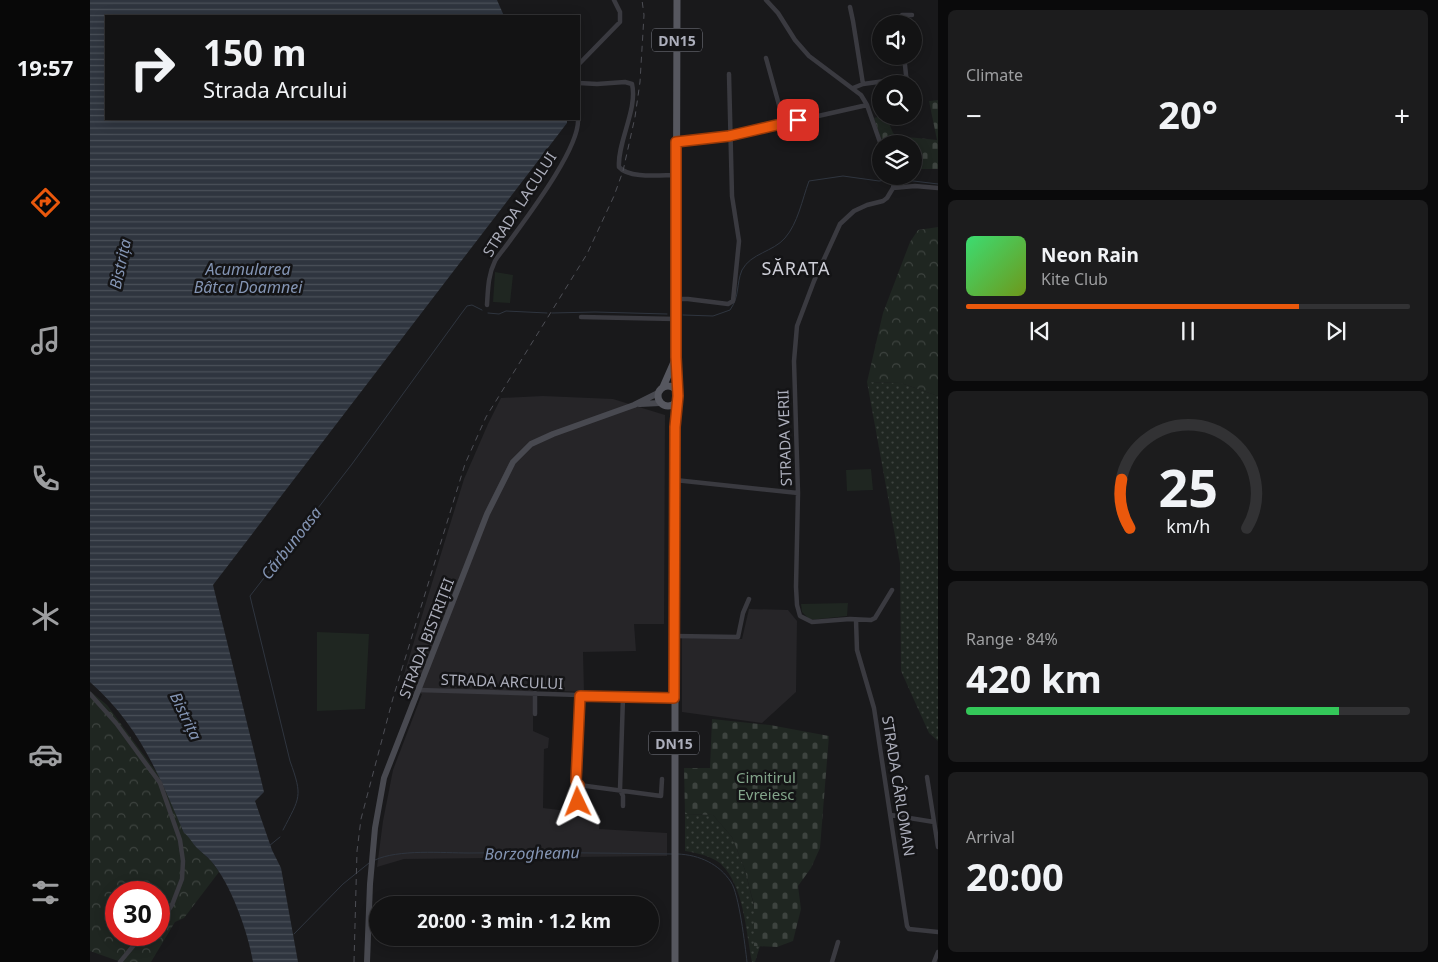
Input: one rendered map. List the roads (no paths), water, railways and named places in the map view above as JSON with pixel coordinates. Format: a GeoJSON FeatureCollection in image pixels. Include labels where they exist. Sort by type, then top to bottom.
{"type":"FeatureCollection","features":[{"type":"Feature","properties":{"kind":"main road","name":"DN15"},"geometry":{"type":"LineString","coordinates":[[675,962],[675,427],[678,396],[676,357],[677,0]]}},
{"type":"Feature","properties":{"kind":"main road","name":"DN15"},"geometry":{"type":"LineString","coordinates":[[675,427],[664,405],[658,398],[676,357]]}},
{"type":"Feature","properties":{"kind":"main road"},"geometry":{"type":"LineString","coordinates":[[661,390],[672,387],[678,396],[673,406],[664,405]]}},
{"type":"Feature","properties":{"kind":"main road","name":"STRADA BISTRIȚEI"},"geometry":{"type":"LineString","coordinates":[[634,405],[661,390]]}},
{"type":"Feature","properties":{"kind":"main road","name":"STRADA BISTRIȚEI"},"geometry":{"type":"LineString","coordinates":[[367,962],[371,872],[384,778],[420,690],[487,514],[513,462],[531,444],[540,439],[634,405],[649,402],[664,405]]}},
{"type":"Feature","properties":{"kind":"street"},"geometry":{"type":"LineString","coordinates":[[580,63],[620,22],[620,12],[614,0]]}},
{"type":"Feature","properties":{"kind":"street"},"geometry":{"type":"LineString","coordinates":[[766,0],[778,13],[795,40],[809,56],[862,95],[878,135]]}},
{"type":"Feature","properties":{"kind":"street"},"geometry":{"type":"LineString","coordinates":[[850,7],[854,21],[863,84]]}},
{"type":"Feature","properties":{"kind":"street"},"geometry":{"type":"LineString","coordinates":[[902,15],[912,14]]}},
{"type":"Feature","properties":{"kind":"street"},"geometry":{"type":"LineString","coordinates":[[766,58],[784,123]]}},
{"type":"Feature","properties":{"kind":"street"},"geometry":{"type":"LineString","coordinates":[[676,299],[728,304],[733,301],[739,241],[732,196],[729,136],[730,74]]}},
{"type":"Feature","properties":{"kind":"street"},"geometry":{"type":"LineString","coordinates":[[580,82],[597,84],[625,82],[632,84],[631,108],[619,167],[623,171],[633,174],[676,175]]}},
{"type":"Feature","properties":{"kind":"street"},"geometry":{"type":"LineString","coordinates":[[854,88],[872,83]]}},
{"type":"Feature","properties":{"kind":"street"},"geometry":{"type":"LineString","coordinates":[[676,142],[729,136],[867,105]]}},
{"type":"Feature","properties":{"kind":"street","name":"STRADA LACULUI"},"geometry":{"type":"LineString","coordinates":[[487,305],[488,280],[496,259],[563,161],[573,142],[578,120]]}},
{"type":"Feature","properties":{"kind":"street","name":"STRADA VERII"},"geometry":{"type":"LineString","coordinates":[[892,590],[875,618],[871,620],[812,622],[800,616],[796,588],[798,493],[794,361],[798,326],[814,281],[840,224],[847,216],[860,207],[883,201],[891,193],[894,185]]}},
{"type":"Feature","properties":{"kind":"street","name":"STRADA VERII"},"geometry":{"type":"LineString","coordinates":[[911,185],[938,188]]}},
{"type":"Feature","properties":{"kind":"street"},"geometry":{"type":"LineString","coordinates":[[582,317],[676,320]]}},
{"type":"Feature","properties":{"kind":"street"},"geometry":{"type":"LineString","coordinates":[[675,480],[798,493]]}},
{"type":"Feature","properties":{"kind":"street"},"geometry":{"type":"LineString","coordinates":[[675,636],[738,637],[743,612],[749,599]]}},
{"type":"Feature","properties":{"kind":"street","name":"STRADA CÂRLOMAN"},"geometry":{"type":"LineString","coordinates":[[856,620],[857,650],[874,708],[907,926],[910,929],[938,932]]}},
{"type":"Feature","properties":{"kind":"street","name":"STRADA ARCULUI"},"geometry":{"type":"LineString","coordinates":[[420,690],[674,698]]}},
{"type":"Feature","properties":{"kind":"street"},"geometry":{"type":"LineString","coordinates":[[535,693],[535,714]]}},
{"type":"Feature","properties":{"kind":"street"},"geometry":{"type":"LineString","coordinates":[[90,694],[116,722],[160,784],[180,840],[183,861],[182,879],[170,907]]}},
{"type":"Feature","properties":{"kind":"street"},"geometry":{"type":"LineString","coordinates":[[578,802],[579,785],[576,782],[580,696]]}},
{"type":"Feature","properties":{"kind":"street"},"geometry":{"type":"LineString","coordinates":[[623,806],[623,796],[620,790],[624,697]]}},
{"type":"Feature","properties":{"kind":"street"},"geometry":{"type":"LineString","coordinates":[[927,777],[938,847]]}},
{"type":"Feature","properties":{"kind":"street"},"geometry":{"type":"LineString","coordinates":[[579,785],[662,796],[662,779]]}},
{"type":"Feature","properties":{"kind":"street"},"geometry":{"type":"LineString","coordinates":[[891,815],[934,822]]}},
{"type":"Feature","properties":{"kind":"street"},"geometry":{"type":"LineString","coordinates":[[832,962],[838,942]]}},
{"type":"Feature","properties":{"kind":"street"},"geometry":{"type":"LineString","coordinates":[[120,962],[132,946]]}},
{"type":"Feature","properties":{"kind":"street"},"geometry":{"type":"LineString","coordinates":[[934,962],[938,952]]}},
{"type":"Feature","properties":{"kind":"water","name":"Acumularea Bâtca Doamnei"},"geometry":{"type":"Polygon","coordinates":[[[90,0],[497,0],[504,15],[105,15],[105,120],[567,120],[567,123],[213,585],[264,792],[255,801],[272,850],[281,868],[298,962],[253,962],[243,923],[225,882],[211,861],[184,833],[166,791],[135,733],[107,698],[90,682],[90,0]]]}},
{"type":"Feature","properties":{"kind":"waterway"},"geometry":{"type":"LineString","coordinates":[[683,315],[713,316],[730,310],[737,295],[742,270],[756,256],[774,247],[785,238],[796,218],[809,181],[843,176],[872,180]]}},
{"type":"Feature","properties":{"kind":"waterway"},"geometry":{"type":"LineString","coordinates":[[922,182],[938,184]]}},
{"type":"Feature","properties":{"kind":"waterway","name":"Cărbunoasa"},"geometry":{"type":"LineString","coordinates":[[283,830],[298,797],[297,782],[290,761],[250,596],[352,464],[467,306],[472,305],[482,310]]}},
{"type":"Feature","properties":{"kind":"waterway","name":"Cărbunoasa"},"geometry":{"type":"LineString","coordinates":[[488,313],[499,314],[506,311],[547,313]]}},
{"type":"Feature","properties":{"kind":"waterway","name":"Cărbunoasa"},"geometry":{"type":"LineString","coordinates":[[552,313],[667,314]]}},
{"type":"Feature","properties":{"kind":"waterway"},"geometry":{"type":"LineString","coordinates":[[269,846],[280,837]]}},
{"type":"Feature","properties":{"kind":"waterway","name":"Borzogheanu"},"geometry":{"type":"LineString","coordinates":[[375,860],[396,854],[421,852],[672,854]]}},
{"type":"Feature","properties":{"kind":"waterway","name":"Borzogheanu"},"geometry":{"type":"LineString","coordinates":[[678,854],[694,856],[715,865],[731,882],[739,908],[747,962]]}},
{"type":"Feature","properties":{"kind":"waterway","name":"Borzogheanu"},"geometry":{"type":"LineString","coordinates":[[294,934],[343,884],[369,863]]}},
{"type":"Feature","properties":{"kind":"railway"},"geometry":{"type":"LineString","coordinates":[[354,962],[357,851],[361,819],[393,698],[465,464],[486,417],[587,254],[614,196],[623,171],[635,117],[640,82],[644,15],[642,0]]}},
{"type":"Feature","properties":{"kind":"district","name":"SĂRATA"},"geometry":{"type":"Point","coordinates":[796,268]}},
{"type":"Feature","properties":{"kind":"water label","name":"Bistrița"},"geometry":{"type":"Point","coordinates":[120,264]}},
{"type":"Feature","properties":{"kind":"water label","name":"Bistrița"},"geometry":{"type":"Point","coordinates":[186,716]}},
{"type":"Feature","properties":{"kind":"park label","name":"Cimitirul Evreiesc"},"geometry":{"type":"Point","coordinates":[766,786]}}]}
